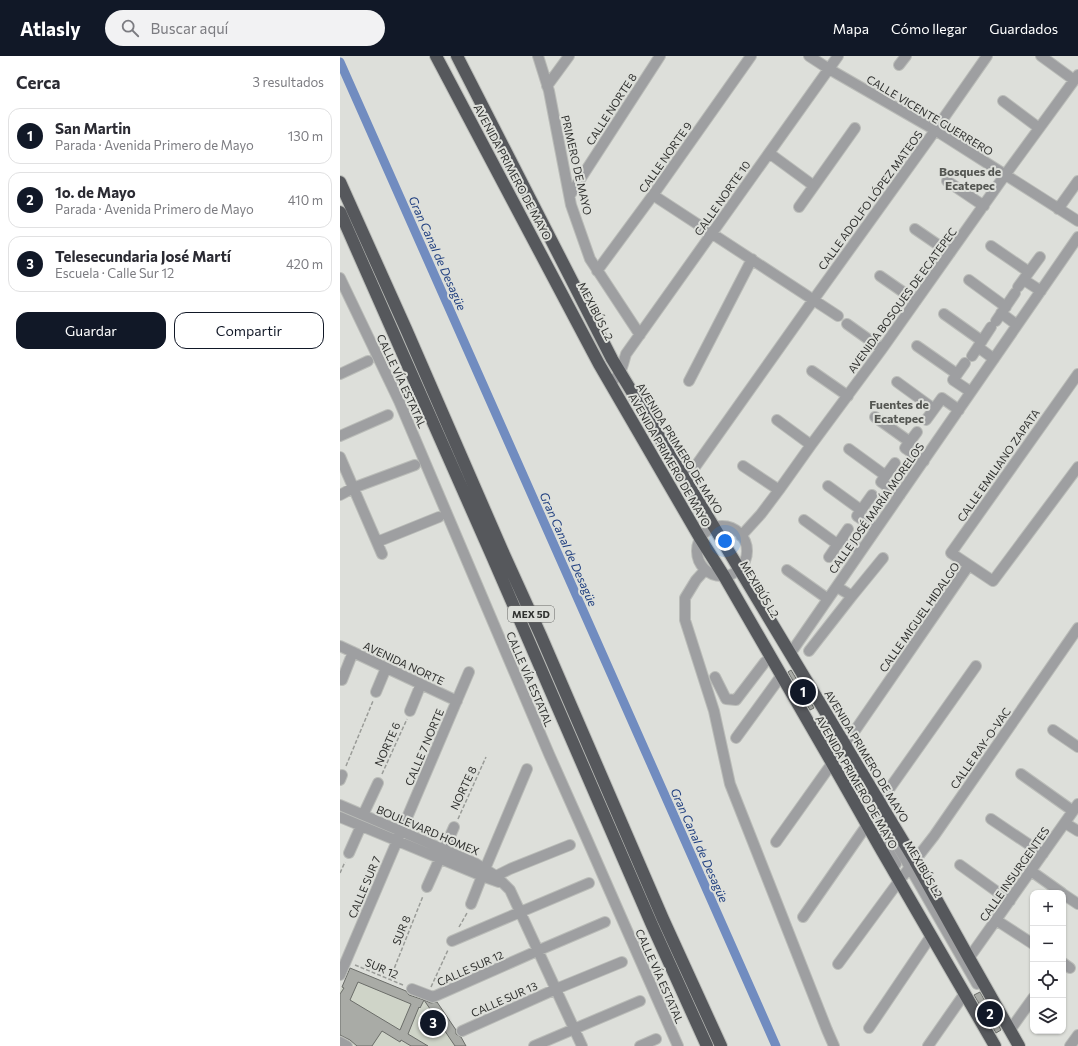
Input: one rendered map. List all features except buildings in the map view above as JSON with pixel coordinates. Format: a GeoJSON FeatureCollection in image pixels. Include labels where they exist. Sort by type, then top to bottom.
{"type":"FeatureCollection","features":[{"type":"Feature","properties":{"kind":"highway","name":"AVENIDA PRIMERO DE MAYO"},"geometry":{"type":"LineString","coordinates":[[436,56],[577,322],[606,362],[731,573],[781,676],[834,760],[867,826],[901,878],[932,936],[995,1046]]}},
{"type":"Feature","properties":{"kind":"highway","name":"AVENIDA PRIMERO DE MAYO"},"geometry":{"type":"LineString","coordinates":[[457,56],[589,314],[606,362]]}},
{"type":"Feature","properties":{"kind":"highway","name":"MEX 5D"},"geometry":{"type":"LineString","coordinates":[[340,182],[541,636],[660,912],[721,1046]]}},
{"type":"Feature","properties":{"kind":"highway","name":"MEX 5D"},"geometry":{"type":"LineString","coordinates":[[340,212],[492,556],[652,925],[707,1046]]}},
{"type":"Feature","properties":{"kind":"highway","name":"AVENIDA PRIMERO DE MAYO"},"geometry":{"type":"LineString","coordinates":[[615,378],[685,481],[707,532],[731,573],[790,654],[844,747],[880,802],[912,864],[1019,1046]]}},
{"type":"Feature","properties":{"kind":"street","name":"MEXIBÚS L2"},"geometry":{"type":"LineString","coordinates":[[440,56],[606,362]]}},
{"type":"Feature","properties":{"kind":"street","name":"MEXIBÚS L2"},"geometry":{"type":"LineString","coordinates":[[450,56],[606,362]]}},
{"type":"Feature","properties":{"kind":"street","name":"PRIMERO DE MAYO"},"geometry":{"type":"LineString","coordinates":[[538,56],[547,86],[571,205],[590,259],[640,335]]}},
{"type":"Feature","properties":{"kind":"street"},"geometry":{"type":"LineString","coordinates":[[547,86],[569,56]]}},
{"type":"Feature","properties":{"kind":"street","name":"CALLE NORTE 8"},"geometry":{"type":"LineString","coordinates":[[570,196],[660,56]]}},
{"type":"Feature","properties":{"kind":"street","name":"CALLE NORTE 9"},"geometry":{"type":"LineString","coordinates":[[597,271],[653,195],[751,56]]}},
{"type":"Feature","properties":{"kind":"street","name":"CALLE VICENTE GUERRERO"},"geometry":{"type":"LineString","coordinates":[[809,56],[828,69],[935,130],[1078,221]]}},
{"type":"Feature","properties":{"kind":"street","name":"CALLE NORTE 10"},"geometry":{"type":"LineString","coordinates":[[615,378],[626,354],[838,56]]}},
{"type":"Feature","properties":{"kind":"street"},"geometry":{"type":"LineString","coordinates":[[899,66],[906,56]]}},
{"type":"Feature","properties":{"kind":"street","name":"CALLE ADOLFO LÓPEZ MATEOS"},"geometry":{"type":"LineString","coordinates":[[685,481],[987,56]]}},
{"type":"Feature","properties":{"kind":"street"},"geometry":{"type":"LineString","coordinates":[[1041,56],[1076,77]]}},
{"type":"Feature","properties":{"kind":"street","name":"AVENIDA BOSQUES DE ECATEPEC"},"geometry":{"type":"LineString","coordinates":[[741,536],[761,514],[848,396],[1076,77]]}},
{"type":"Feature","properties":{"kind":"street"},"geometry":{"type":"LineString","coordinates":[[1003,101],[1039,128]]}},
{"type":"Feature","properties":{"kind":"street"},"geometry":{"type":"LineString","coordinates":[[799,207],[855,128]]}},
{"type":"Feature","properties":{"kind":"street"},"geometry":{"type":"LineString","coordinates":[[769,153],[814,186]]}},
{"type":"Feature","properties":{"kind":"street"},"geometry":{"type":"LineString","coordinates":[[947,181],[984,206]]}},
{"type":"Feature","properties":{"kind":"street"},"geometry":{"type":"LineString","coordinates":[[1058,209],[1078,181]]}},
{"type":"Feature","properties":{"kind":"street"},"geometry":{"type":"LineString","coordinates":[[653,195],[838,316]]}},
{"type":"Feature","properties":{"kind":"street"},"geometry":{"type":"LineString","coordinates":[[915,229],[950,254]]}},
{"type":"Feature","properties":{"kind":"street","name":"CALLE JOSÉ MARÍA MORELOS"},"geometry":{"type":"LineString","coordinates":[[790,654],[1078,237]]}},
{"type":"Feature","properties":{"kind":"street"},"geometry":{"type":"LineString","coordinates":[[991,246],[1022,283],[1041,291]]}},
{"type":"Feature","properties":{"kind":"street"},"geometry":{"type":"LineString","coordinates":[[971,392],[953,380],[1040,257]]}},
{"type":"Feature","properties":{"kind":"street"},"geometry":{"type":"LineString","coordinates":[[688,381],[752,259]]}},
{"type":"Feature","properties":{"kind":"street"},"geometry":{"type":"LineString","coordinates":[[880,276],[916,301]]}},
{"type":"Feature","properties":{"kind":"street","name":"CALLE VÍA ESTATAL"},"geometry":{"type":"LineString","coordinates":[[340,278],[399,401],[549,754],[678,1046]]}},
{"type":"Feature","properties":{"kind":"street"},"geometry":{"type":"LineString","coordinates":[[969,280],[998,317],[1017,325]]}},
{"type":"Feature","properties":{"kind":"street"},"geometry":{"type":"LineString","coordinates":[[944,314],[974,352],[994,359]]}},
{"type":"Feature","properties":{"kind":"street"},"geometry":{"type":"LineString","coordinates":[[847,324],[882,349]]}},
{"type":"Feature","properties":{"kind":"street"},"geometry":{"type":"LineString","coordinates":[[917,346],[957,374]]}},
{"type":"Feature","properties":{"kind":"street"},"geometry":{"type":"LineString","coordinates":[[606,362],[626,354]]}},
{"type":"Feature","properties":{"kind":"street"},"geometry":{"type":"LineString","coordinates":[[340,374],[368,361]]}},
{"type":"Feature","properties":{"kind":"street"},"geometry":{"type":"LineString","coordinates":[[812,371],[848,396]]}},
{"type":"Feature","properties":{"kind":"street","name":"CALLE EMILIANO ZAPATA"},"geometry":{"type":"LineString","coordinates":[[969,565],[951,553],[1078,374]]}},
{"type":"Feature","properties":{"kind":"street"},"geometry":{"type":"LineString","coordinates":[[897,382],[934,409]]}},
{"type":"Feature","properties":{"kind":"street"},"geometry":{"type":"LineString","coordinates":[[926,420],[942,398],[959,410]]}},
{"type":"Feature","properties":{"kind":"street"},"geometry":{"type":"LineString","coordinates":[[340,436],[388,415]]}},
{"type":"Feature","properties":{"kind":"street"},"geometry":{"type":"LineString","coordinates":[[875,417],[910,442]]}},
{"type":"Feature","properties":{"kind":"street"},"geometry":{"type":"LineString","coordinates":[[778,420],[811,445]]}},
{"type":"Feature","properties":{"kind":"street"},"geometry":{"type":"LineString","coordinates":[[917,432],[905,448],[924,461]]}},
{"type":"Feature","properties":{"kind":"street"},"geometry":{"type":"LineString","coordinates":[[849,449],[886,476]]}},
{"type":"Feature","properties":{"kind":"street"},"geometry":{"type":"LineString","coordinates":[[340,457],[382,554]]}},
{"type":"Feature","properties":{"kind":"street"},"geometry":{"type":"LineString","coordinates":[[895,462],[881,482],[900,495]]}},
{"type":"Feature","properties":{"kind":"street"},"geometry":{"type":"LineString","coordinates":[[340,495],[354,488],[415,465]]}},
{"type":"Feature","properties":{"kind":"street"},"geometry":{"type":"LineString","coordinates":[[743,466],[779,490]]}},
{"type":"Feature","properties":{"kind":"street","name":"CALLE MIGUEL HIDALGO"},"geometry":{"type":"LineString","coordinates":[[776,842],[844,747],[969,565],[993,581],[1078,467]]}},
{"type":"Feature","properties":{"kind":"street"},"geometry":{"type":"LineString","coordinates":[[828,486],[860,510]]}},
{"type":"Feature","properties":{"kind":"street"},"geometry":{"type":"LineString","coordinates":[[872,495],[857,516],[876,529]]}},
{"type":"Feature","properties":{"kind":"street"},"geometry":{"type":"LineString","coordinates":[[377,542],[440,517]]}},
{"type":"Feature","properties":{"kind":"street"},"geometry":{"type":"LineString","coordinates":[[804,520],[842,537],[861,551]]}},
{"type":"Feature","properties":{"kind":"street"},"geometry":{"type":"LineString","coordinates":[[724,526],[734,529],[741,536],[746,547],[745,559],[731,573],[717,575],[705,570],[698,558],[697,551],[698,544],[707,532],[724,526]]}},
{"type":"Feature","properties":{"kind":"street"},"geometry":{"type":"LineString","coordinates":[[829,557],[842,537]]}},
{"type":"Feature","properties":{"kind":"street"},"geometry":{"type":"LineString","coordinates":[[809,651],[883,558]]}},
{"type":"Feature","properties":{"kind":"street"},"geometry":{"type":"LineString","coordinates":[[705,570],[696,580],[685,598],[685,620],[714,711],[730,784],[834,1046]]}},
{"type":"Feature","properties":{"kind":"street"},"geometry":{"type":"LineString","coordinates":[[787,570],[828,599]]}},
{"type":"Feature","properties":{"kind":"street","name":"MEXIBÚS L2"},"geometry":{"type":"LineString","coordinates":[[731,573],[844,747],[912,864],[1013,1046]]}},
{"type":"Feature","properties":{"kind":"street","name":"MEXIBÚS L2"},"geometry":{"type":"LineString","coordinates":[[731,573],[901,878],[1001,1046]]}},
{"type":"Feature","properties":{"kind":"street"},"geometry":{"type":"LineString","coordinates":[[837,587],[852,596]]}},
{"type":"Feature","properties":{"kind":"street","name":"CALLE RAY-O-VAC"},"geometry":{"type":"LineString","coordinates":[[838,964],[934,836],[1078,628]]}},
{"type":"Feature","properties":{"kind":"street","name":"AVENIDA NORTE"},"geometry":{"type":"LineString","coordinates":[[340,646],[457,701]]}},
{"type":"Feature","properties":{"kind":"street"},"geometry":{"type":"LineString","coordinates":[[342,680],[353,652]]}},
{"type":"Feature","properties":{"kind":"street"},"geometry":{"type":"LineString","coordinates":[[715,677],[726,699],[736,700],[765,662],[771,658]]}},
{"type":"Feature","properties":{"kind":"street"},"geometry":{"type":"LineString","coordinates":[[880,802],[976,666]]}},
{"type":"Feature","properties":{"kind":"street"},"geometry":{"type":"LineString","coordinates":[[376,692],[386,668]]}},
{"type":"Feature","properties":{"kind":"street","name":"CALLE 7 NORTE"},"geometry":{"type":"LineString","coordinates":[[401,831],[469,672]]}},
{"type":"Feature","properties":{"kind":"street"},"geometry":{"type":"LineString","coordinates":[[736,738],[781,676]]}},
{"type":"Feature","properties":{"kind":"street"},"geometry":{"type":"LineString","coordinates":[[410,711],[421,684]]}},
{"type":"Feature","properties":{"kind":"street"},"geometry":{"type":"LineString","coordinates":[[1053,730],[1078,747]]}},
{"type":"Feature","properties":{"kind":"street"},"geometry":{"type":"LineString","coordinates":[[471,904],[527,769]]}},
{"type":"Feature","properties":{"kind":"street"},"geometry":{"type":"LineString","coordinates":[[1021,774],[1076,808]]}},
{"type":"Feature","properties":{"kind":"street"},"geometry":{"type":"LineString","coordinates":[[364,815],[378,783]]}},
{"type":"Feature","properties":{"kind":"street","name":"BOULEVARD HOMEX"},"geometry":{"type":"LineString","coordinates":[[340,805],[401,831],[442,854],[498,880]]}},
{"type":"Feature","properties":{"kind":"street","name":"CALLE INSURGENTES"},"geometry":{"type":"LineString","coordinates":[[968,958],[1076,808]]}},
{"type":"Feature","properties":{"kind":"street","name":"BOULEVARD HOMEX"},"geometry":{"type":"LineString","coordinates":[[340,817],[397,841],[442,854]]}},
{"type":"Feature","properties":{"kind":"street"},"geometry":{"type":"LineString","coordinates":[[991,819],[1043,854]]}},
{"type":"Feature","properties":{"kind":"street"},"geometry":{"type":"LineString","coordinates":[[1065,823],[1078,831]]}},
{"type":"Feature","properties":{"kind":"street"},"geometry":{"type":"LineString","coordinates":[[349,853],[360,826]]}},
{"type":"Feature","properties":{"kind":"street"},"geometry":{"type":"LineString","coordinates":[[427,887],[454,826]]}},
{"type":"Feature","properties":{"kind":"street"},"geometry":{"type":"LineString","coordinates":[[803,917],[867,826]]}},
{"type":"Feature","properties":{"kind":"street","name":"CALLE SUR 7"},"geometry":{"type":"LineString","coordinates":[[340,975],[401,831]]}},
{"type":"Feature","properties":{"kind":"street"},"geometry":{"type":"LineString","coordinates":[[570,846],[498,880],[510,890],[582,1046]]}},
{"type":"Feature","properties":{"kind":"street"},"geometry":{"type":"LineString","coordinates":[[960,865],[1010,901]]}},
{"type":"Feature","properties":{"kind":"street"},"geometry":{"type":"LineString","coordinates":[[1031,871],[1058,890]]}},
{"type":"Feature","properties":{"kind":"street"},"geometry":{"type":"LineString","coordinates":[[452,941],[589,883]]}},
{"type":"Feature","properties":{"kind":"street"},"geometry":{"type":"LineString","coordinates":[[1066,896],[1078,904]]}},
{"type":"Feature","properties":{"kind":"street"},"geometry":{"type":"LineString","coordinates":[[996,920],[1030,942]]}},
{"type":"Feature","properties":{"kind":"street","name":"CALLE SUR 12"},"geometry":{"type":"LineString","coordinates":[[412,989],[433,997],[605,922]]}},
{"type":"Feature","properties":{"kind":"street"},"geometry":{"type":"LineString","coordinates":[[868,1028],[932,936]]}},
{"type":"Feature","properties":{"kind":"street","name":"CALLE SUR 13"},"geometry":{"type":"LineString","coordinates":[[462,1030],[622,962]]}},
{"type":"Feature","properties":{"kind":"street"},"geometry":{"type":"LineString","coordinates":[[928,1046],[965,993]]}},
{"type":"Feature","properties":{"kind":"street"},"geometry":{"type":"LineString","coordinates":[[534,1046],[640,1001]]}},
{"type":"Feature","properties":{"kind":"street"},"geometry":{"type":"LineString","coordinates":[[1010,1030],[1030,1002]]}},
{"type":"Feature","properties":{"kind":"street"},"geometry":{"type":"LineString","coordinates":[[1070,1046],[1078,1034]]}},
{"type":"Feature","properties":{"kind":"street"},"geometry":{"type":"LineString","coordinates":[[640,1046],[656,1039]]}},
{"type":"Feature","properties":{"kind":"street"},"geometry":{"type":"LineString","coordinates":[[340,1042],[347,1046]]}},
{"type":"Feature","properties":{"kind":"path"},"geometry":{"type":"LineString","coordinates":[[341,778],[376,692]]}},
{"type":"Feature","properties":{"kind":"path","name":"NORTE 6"},"geometry":{"type":"LineString","coordinates":[[378,783],[410,711]]}},
{"type":"Feature","properties":{"kind":"path","name":"NORTE 8"},"geometry":{"type":"LineString","coordinates":[[454,826],[486,757]]}},
{"type":"Feature","properties":{"kind":"path"},"geometry":{"type":"LineString","coordinates":[[340,873],[349,853]]}},
{"type":"Feature","properties":{"kind":"path","name":"SUR 8"},"geometry":{"type":"LineString","coordinates":[[390,979],[427,887]]}},
{"type":"Feature","properties":{"kind":"path","name":"SUR 12"},"geometry":{"type":"LineString","coordinates":[[346,961],[412,989]]}},
{"type":"Feature","properties":{"kind":"shaded area"},"geometry":{"type":"Polygon","coordinates":[[[350,968],[432,1002],[435,1000],[466,1046],[355,1046],[340,1037],[340,991],[350,968]]]}},
{"type":"Feature","properties":{"kind":"waterway","name":"Gran Canal de Desagüe"},"geometry":{"type":"LineString","coordinates":[[340,62],[776,1046]]}},
{"type":"Feature","properties":{"kind":"place","name":"San Martin"},"geometry":{"type":"Point","coordinates":[803,692]}},
{"type":"Feature","properties":{"kind":"place","name":"1o. de Mayo"},"geometry":{"type":"Point","coordinates":[990,1014]}},
{"type":"Feature","properties":{"kind":"place","name":"Telesecundaria José Martí"},"geometry":{"type":"Point","coordinates":[433,1023]}},
{"type":"Feature","properties":{"kind":"district","name":"Bosques de Ecatepec"},"geometry":{"type":"Point","coordinates":[970,178]}},
{"type":"Feature","properties":{"kind":"district","name":"Fuentes de Ecatepec"},"geometry":{"type":"Point","coordinates":[899,411]}}]}
